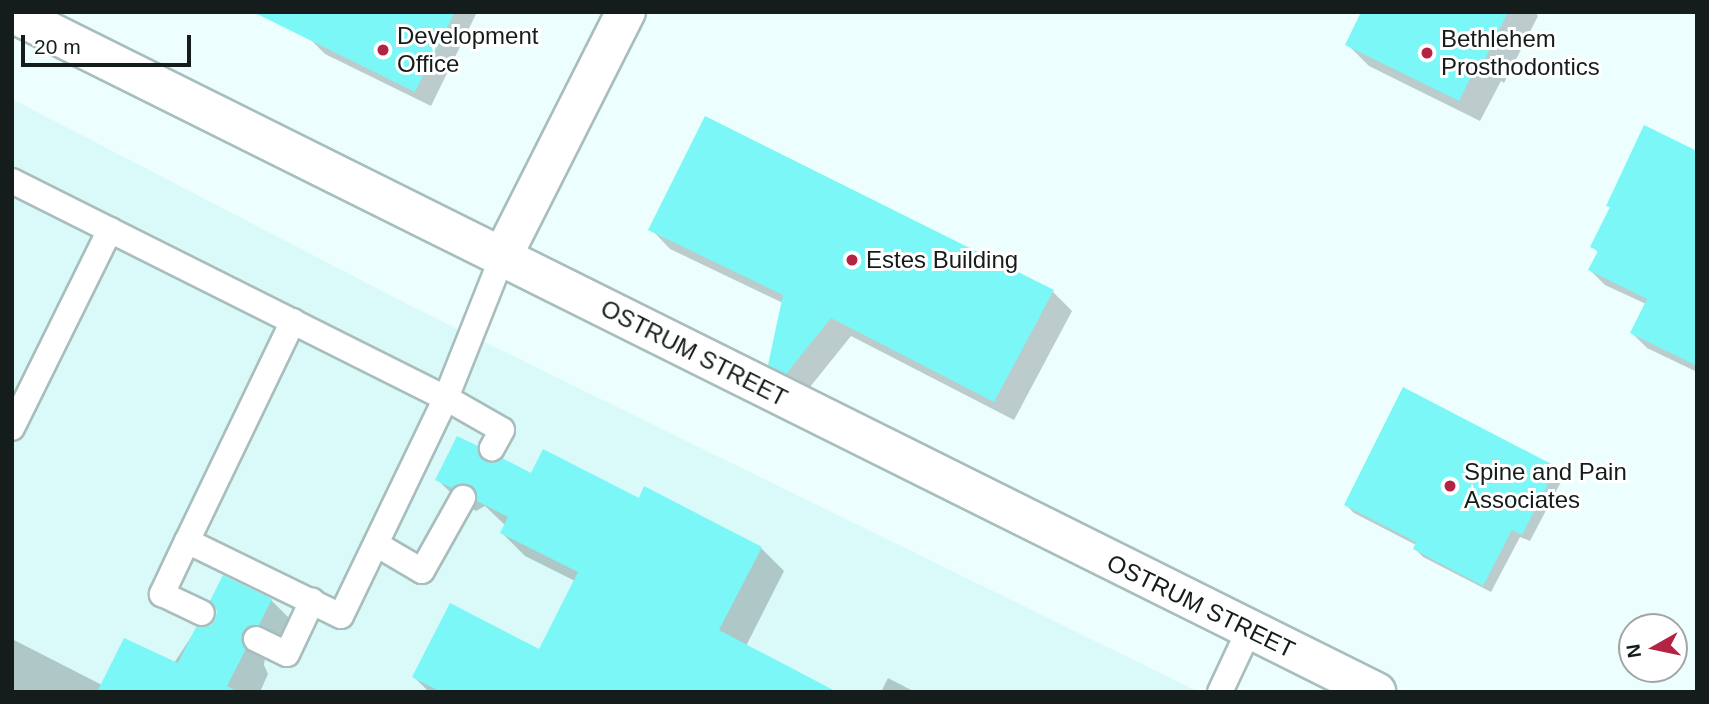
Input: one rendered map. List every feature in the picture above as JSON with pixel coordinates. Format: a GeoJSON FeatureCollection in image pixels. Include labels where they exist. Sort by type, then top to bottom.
{"type":"FeatureCollection","features":[{"type":"Feature","properties":{"kind":"street"},"geometry":{"type":"LineString","coordinates":[[502,257],[626,12]]}},
{"type":"Feature","properties":{"kind":"street","name":"OSTRUM STREET"},"geometry":{"type":"LineString","coordinates":[[12,13],[1376,692]]}},
{"type":"Feature","properties":{"kind":"lane"},"geometry":{"type":"LineString","coordinates":[[12,181],[446,398],[502,430],[492,448]]}},
{"type":"Feature","properties":{"kind":"lane"},"geometry":{"type":"LineString","coordinates":[[12,428],[110,230]]}},
{"type":"Feature","properties":{"kind":"lane"},"geometry":{"type":"LineString","coordinates":[[187,541],[341,616],[446,398],[502,257]]}},
{"type":"Feature","properties":{"kind":"lane"},"geometry":{"type":"LineString","coordinates":[[202,613],[162,594],[293,321]]}},
{"type":"Feature","properties":{"kind":"lane"},"geometry":{"type":"LineString","coordinates":[[376,544],[422,571],[463,498]]}},
{"type":"Feature","properties":{"kind":"lane"},"geometry":{"type":"LineString","coordinates":[[256,639],[288,654],[312,601]]}},
{"type":"Feature","properties":{"kind":"lane"},"geometry":{"type":"LineString","coordinates":[[1220,692],[1250,630]]}},
{"type":"Feature","properties":{"kind":"shaded area"},"geometry":{"type":"Polygon","coordinates":[[[12,99],[411,306],[1199,692],[12,692],[12,99]]]}},
{"type":"Feature","properties":{"kind":"building","name":"Development Office"},"geometry":{"type":"Polygon","coordinates":[[[253,12],[455,12],[415,92],[253,12]]]}},
{"type":"Feature","properties":{"kind":"building","name":"Bethlehem Prosthodontics"},"geometry":{"type":"Polygon","coordinates":[[[1361,12],[1508,12],[1483,63],[1479,61],[1459,101],[1345,45],[1361,12]]]}},
{"type":"Feature","properties":{"kind":"building","name":"Estes Building"},"geometry":{"type":"Polygon","coordinates":[[[705,116],[1054,290],[994,402],[831,318],[786,374],[768,365],[783,295],[648,230],[705,116]]]}},
{"type":"Feature","properties":{"kind":"building"},"geometry":{"type":"Polygon","coordinates":[[[1644,125],[1697,151],[1697,366],[1630,333],[1647,299],[1588,270],[1598,251],[1590,247],[1644,125]]]}},
{"type":"Feature","properties":{"kind":"building","name":"Spine and Pain Associates"},"geometry":{"type":"Polygon","coordinates":[[[1403,387],[1557,467],[1522,535],[1512,530],[1483,586],[1413,549],[1416,542],[1344,505],[1403,387]]]}},
{"type":"Feature","properties":{"kind":"building"},"geometry":{"type":"Polygon","coordinates":[[[457,436],[478,446],[479,455],[485,461],[493,463],[502,458],[531,473],[543,449],[639,498],[644,486],[762,547],[719,630],[837,692],[441,692],[412,677],[450,603],[539,649],[578,572],[500,533],[508,517],[477,501],[476,491],[471,485],[462,483],[452,488],[435,480],[457,436]]]}},
{"type":"Feature","properties":{"kind":"building"},"geometry":{"type":"Polygon","coordinates":[[[223,575],[272,599],[259,625],[248,626],[242,633],[241,641],[246,649],[227,686],[238,692],[97,692],[124,638],[178,663],[196,627],[210,626],[215,620],[217,611],[210,601],[223,575]]]}},
{"type":"Feature","properties":{"kind":"place","name":"Development Office"},"geometry":{"type":"Point","coordinates":[383,50]}},
{"type":"Feature","properties":{"kind":"place","name":"Bethlehem Prosthodontics"},"geometry":{"type":"Point","coordinates":[1427,53]}},
{"type":"Feature","properties":{"kind":"place","name":"Estes Building"},"geometry":{"type":"Point","coordinates":[852,260]}},
{"type":"Feature","properties":{"kind":"place","name":"Spine and Pain Associates"},"geometry":{"type":"Point","coordinates":[1450,486]}}]}
